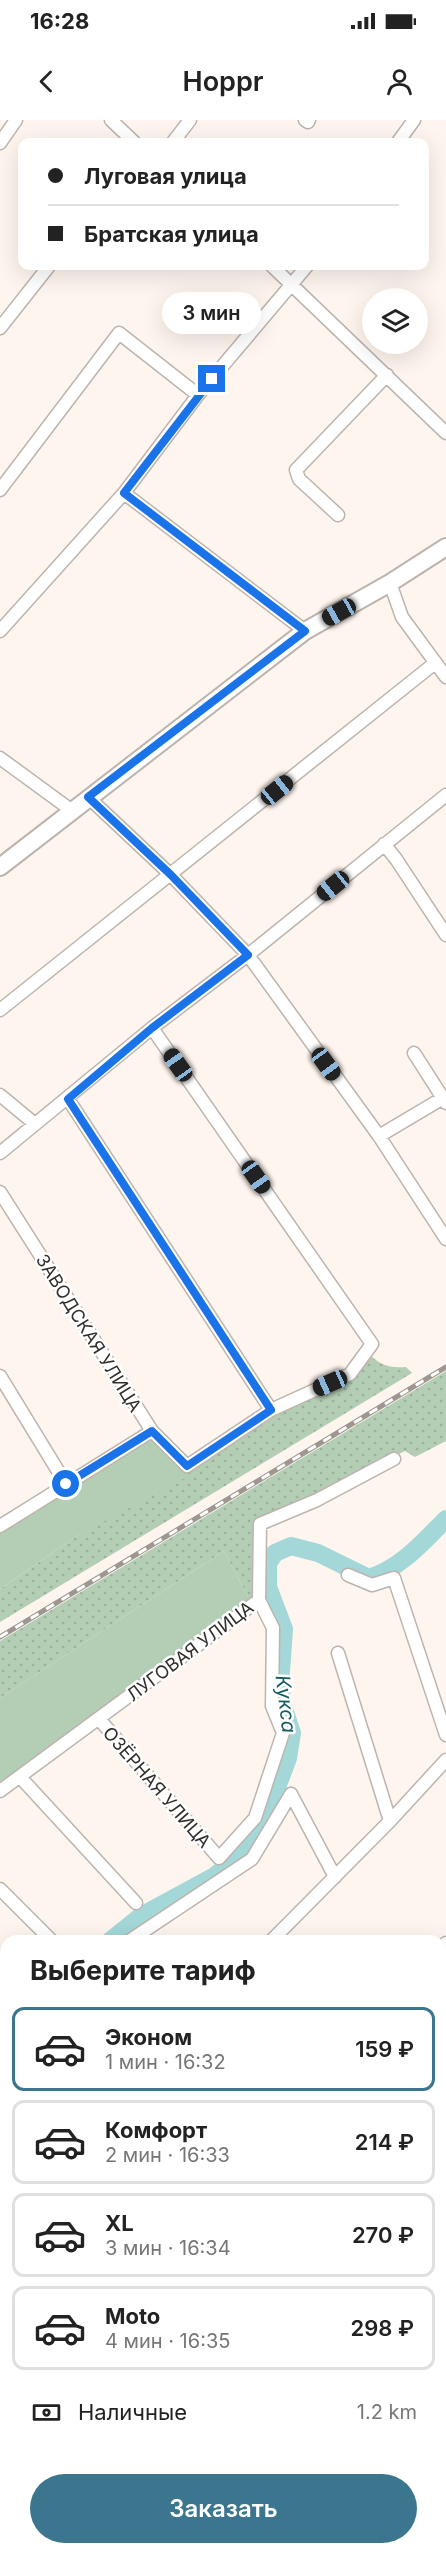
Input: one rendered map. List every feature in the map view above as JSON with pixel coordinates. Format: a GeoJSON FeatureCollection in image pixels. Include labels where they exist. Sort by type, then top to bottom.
{"type":"FeatureCollection","features":[{"type":"Feature","properties":{"kind":"street"},"geometry":{"type":"LineString","coordinates":[[0,143],[16,120]]}},
{"type":"Feature","properties":{"kind":"street"},"geometry":{"type":"LineString","coordinates":[[111,120],[130,138]]}},
{"type":"Feature","properties":{"kind":"street"},"geometry":{"type":"LineString","coordinates":[[176,138],[190,120]]}},
{"type":"Feature","properties":{"kind":"street"},"geometry":{"type":"LineString","coordinates":[[304,120],[308,122],[309,120]]}},
{"type":"Feature","properties":{"kind":"street"},"geometry":{"type":"LineString","coordinates":[[401,138],[414,120]]}},
{"type":"Feature","properties":{"kind":"street"},"geometry":{"type":"LineString","coordinates":[[0,328],[46,270]]}},
{"type":"Feature","properties":{"kind":"street"},"geometry":{"type":"LineString","coordinates":[[277,270],[446,433]]}},
{"type":"Feature","properties":{"kind":"street"},"geometry":{"type":"LineString","coordinates":[[0,631],[124,493],[198,394],[304,270]]}},
{"type":"Feature","properties":{"kind":"street"},"geometry":{"type":"LineString","coordinates":[[0,490],[119,333],[198,394]]}},
{"type":"Feature","properties":{"kind":"street"},"geometry":{"type":"LineString","coordinates":[[338,515],[299,479],[296,470],[387,375]]}},
{"type":"Feature","properties":{"kind":"street"},"geometry":{"type":"LineString","coordinates":[[124,493],[305,631]]}},
{"type":"Feature","properties":{"kind":"street"},"geometry":{"type":"LineString","coordinates":[[0,867],[305,631],[446,548]]}},
{"type":"Feature","properties":{"kind":"street"},"geometry":{"type":"LineString","coordinates":[[390,583],[402,617],[446,677]]}},
{"type":"Feature","properties":{"kind":"street"},"geometry":{"type":"LineString","coordinates":[[0,1010],[435,663]]}},
{"type":"Feature","properties":{"kind":"street"},"geometry":{"type":"LineString","coordinates":[[0,758],[71,810]]}},
{"type":"Feature","properties":{"kind":"street"},"geometry":{"type":"LineString","coordinates":[[88,797],[171,875],[248,955],[379,1136],[446,1239]]}},
{"type":"Feature","properties":{"kind":"street"},"geometry":{"type":"LineString","coordinates":[[0,1153],[152,1028],[248,955],[384,844],[444,800]]}},
{"type":"Feature","properties":{"kind":"street"},"geometry":{"type":"LineString","coordinates":[[384,844],[446,935]]}},
{"type":"Feature","properties":{"kind":"street"},"geometry":{"type":"LineString","coordinates":[[68,1099],[271,1410],[350,1374],[372,1344],[152,1028]]}},
{"type":"Feature","properties":{"kind":"street"},"geometry":{"type":"LineString","coordinates":[[379,1136],[444,1100],[414,1053]]}},
{"type":"Feature","properties":{"kind":"street"},"geometry":{"type":"LineString","coordinates":[[0,1095],[35,1124]]}},
{"type":"Feature","properties":{"kind":"street","name":"ЗАВОДСКАЯ УЛИЦА"},"geometry":{"type":"LineString","coordinates":[[0,1192],[152,1431],[187,1466],[271,1410]]}},
{"type":"Feature","properties":{"kind":"street"},"geometry":{"type":"LineString","coordinates":[[0,1376],[66,1484]]}},
{"type":"Feature","properties":{"kind":"street"},"geometry":{"type":"LineString","coordinates":[[0,1526],[152,1431]]}},
{"type":"Feature","properties":{"kind":"street","name":"ЛУГОВАЯ УЛИЦА"},"geometry":{"type":"LineString","coordinates":[[0,1791],[259,1600],[260,1524],[317,1500],[394,1459]]}},
{"type":"Feature","properties":{"kind":"street"},"geometry":{"type":"LineString","coordinates":[[348,1575],[372,1586],[394,1578],[446,1735]]}},
{"type":"Feature","properties":{"kind":"street","name":"ОЗЁРНАЯ УЛИЦА"},"geometry":{"type":"LineString","coordinates":[[99,1719],[219,1858],[255,1818],[283,1733],[272,1706],[273,1628],[259,1600]]}},
{"type":"Feature","properties":{"kind":"street"},"geometry":{"type":"LineString","coordinates":[[338,1653],[390,1821]]}},
{"type":"Feature","properties":{"kind":"street"},"geometry":{"type":"LineString","coordinates":[[277,1935],[390,1821],[446,1760]]}},
{"type":"Feature","properties":{"kind":"street"},"geometry":{"type":"LineString","coordinates":[[20,1777],[136,1903]]}},
{"type":"Feature","properties":{"kind":"street"},"geometry":{"type":"LineString","coordinates":[[138,1935],[252,1859],[291,1794],[335,1876]]}},
{"type":"Feature","properties":{"kind":"street"},"geometry":{"type":"LineString","coordinates":[[0,1889],[46,1935]]}},
{"type":"Feature","properties":{"kind":"green space"},"geometry":{"type":"Polygon","coordinates":[[[370,1355],[382,1364],[391,1367],[406,1367],[412,1373],[0,1622],[0,1589],[77,1536],[273,1413],[344,1383],[360,1369],[370,1355]]]}},
{"type":"Feature","properties":{"kind":"green space"},"geometry":{"type":"Polygon","coordinates":[[[446,1371],[446,1441],[415,1457],[405,1451],[261,1522],[254,1598],[250,1601],[224,1551],[0,1698],[0,1641],[446,1371]]]}},
{"type":"Feature","properties":{"kind":"green space"},"geometry":{"type":"Polygon","coordinates":[[[151,1436],[189,1476],[77,1536],[0,1589],[0,1531],[151,1436]]]}},
{"type":"Feature","properties":{"kind":"green space"},"geometry":{"type":"Polygon","coordinates":[[[224,1551],[250,1601],[39,1756],[0,1782],[0,1698],[224,1551]]]}},
{"type":"Feature","properties":{"kind":"waterway","name":"Кукса"},"geometry":{"type":"LineString","coordinates":[[117,1935],[141,1916],[213,1877],[249,1849],[269,1809],[288,1758],[292,1733],[283,1706],[280,1685],[284,1629],[268,1587],[268,1563],[275,1553],[291,1546],[318,1553],[369,1578],[402,1561],[446,1519]]}},
{"type":"Feature","properties":{"kind":"railway"},"geometry":{"type":"LineString","coordinates":[[0,1637],[446,1367]]}},
{"type":"Feature","properties":{"kind":"route"},"geometry":{"type":"LineString","coordinates":[[66,1484],[152,1431],[187,1466],[271,1410],[68,1099],[152,1028],[248,955],[171,875],[88,797],[305,631],[124,493],[198,394],[212,379]]}}]}
